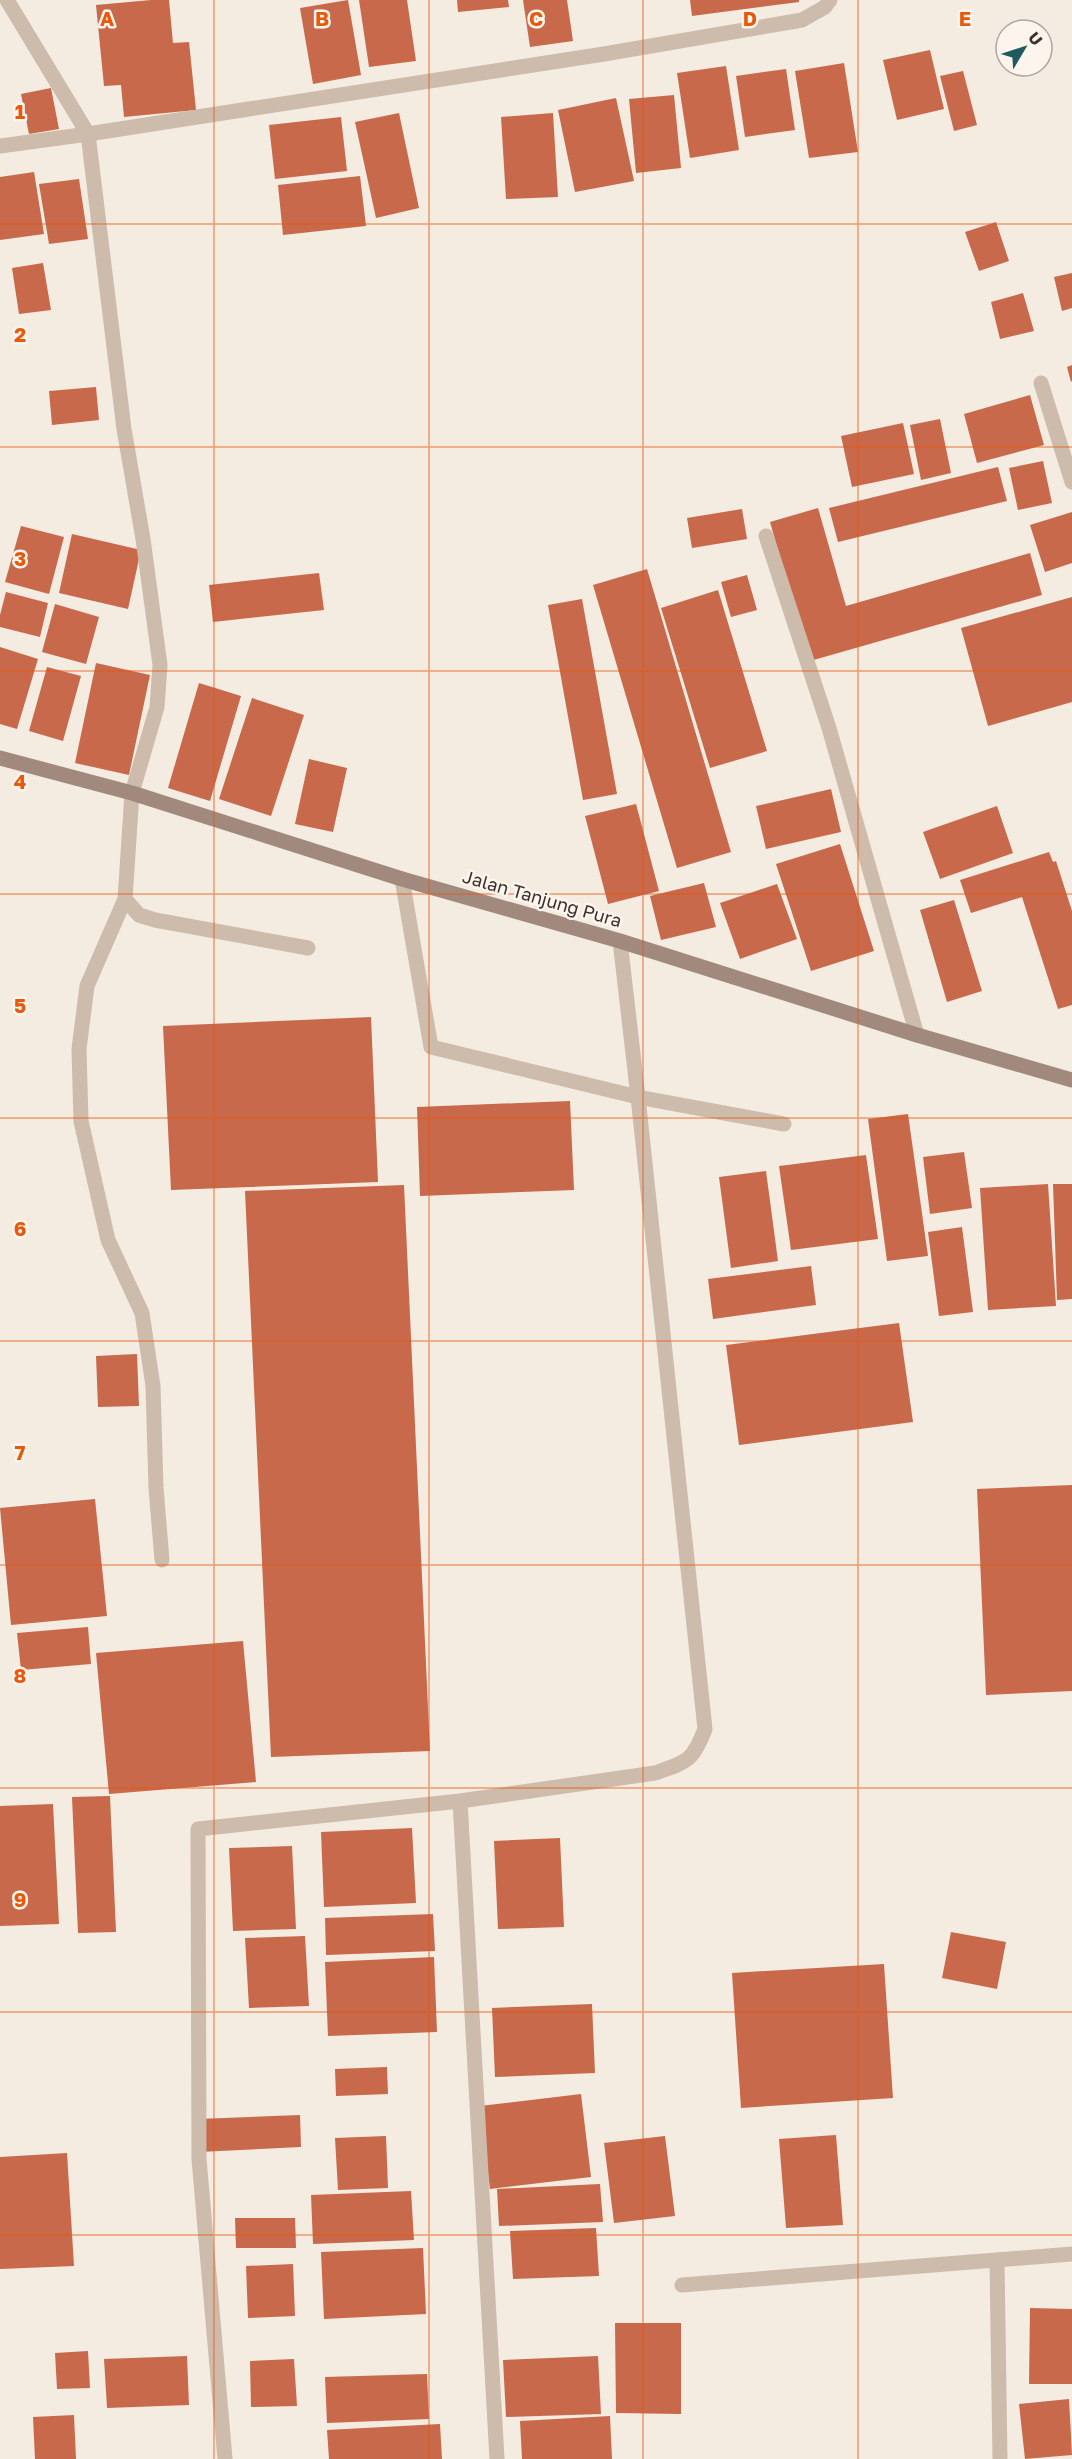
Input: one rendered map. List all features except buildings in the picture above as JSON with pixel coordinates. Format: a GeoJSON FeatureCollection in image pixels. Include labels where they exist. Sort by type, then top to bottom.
{"type":"FeatureCollection","features":[{"type":"Feature","properties":{"kind":"street"},"geometry":{"type":"LineString","coordinates":[[8,0],[88,134],[123,418],[143,539],[160,665],[157,706],[132,793],[125,899],[87,986],[79,1049],[81,1121],[108,1240],[142,1313],[153,1386],[156,1488],[162,1560]]}},
{"type":"Feature","properties":{"kind":"street"},"geometry":{"type":"LineString","coordinates":[[0,146],[604,54],[802,20],[825,7],[830,0]]}},
{"type":"Feature","properties":{"kind":"street"},"geometry":{"type":"LineString","coordinates":[[1041,383],[1072,482]]}},
{"type":"Feature","properties":{"kind":"street"},"geometry":{"type":"LineString","coordinates":[[766,536],[830,728],[917,1035]]}},
{"type":"Feature","properties":{"kind":"street","name":"Jalan Tanjung Pura"},"geometry":{"type":"LineString","coordinates":[[0,759],[132,793],[402,879],[620,941],[917,1035],[1072,1080]]}},
{"type":"Feature","properties":{"kind":"street"},"geometry":{"type":"LineString","coordinates":[[402,879],[431,1047],[638,1096],[784,1124]]}},
{"type":"Feature","properties":{"kind":"street"},"geometry":{"type":"LineString","coordinates":[[125,899],[139,915],[155,921],[308,948]]}},
{"type":"Feature","properties":{"kind":"street"},"geometry":{"type":"LineString","coordinates":[[225,2459],[199,2159],[198,1829],[460,1801],[655,1773],[684,1763],[696,1751],[705,1729],[620,941]]}},
{"type":"Feature","properties":{"kind":"street"},"geometry":{"type":"LineString","coordinates":[[460,1801],[497,2459]]}},
{"type":"Feature","properties":{"kind":"street"},"geometry":{"type":"LineString","coordinates":[[682,2285],[1072,2254]]}},
{"type":"Feature","properties":{"kind":"street"},"geometry":{"type":"LineString","coordinates":[[997,2261],[1000,2459]]}}]}
